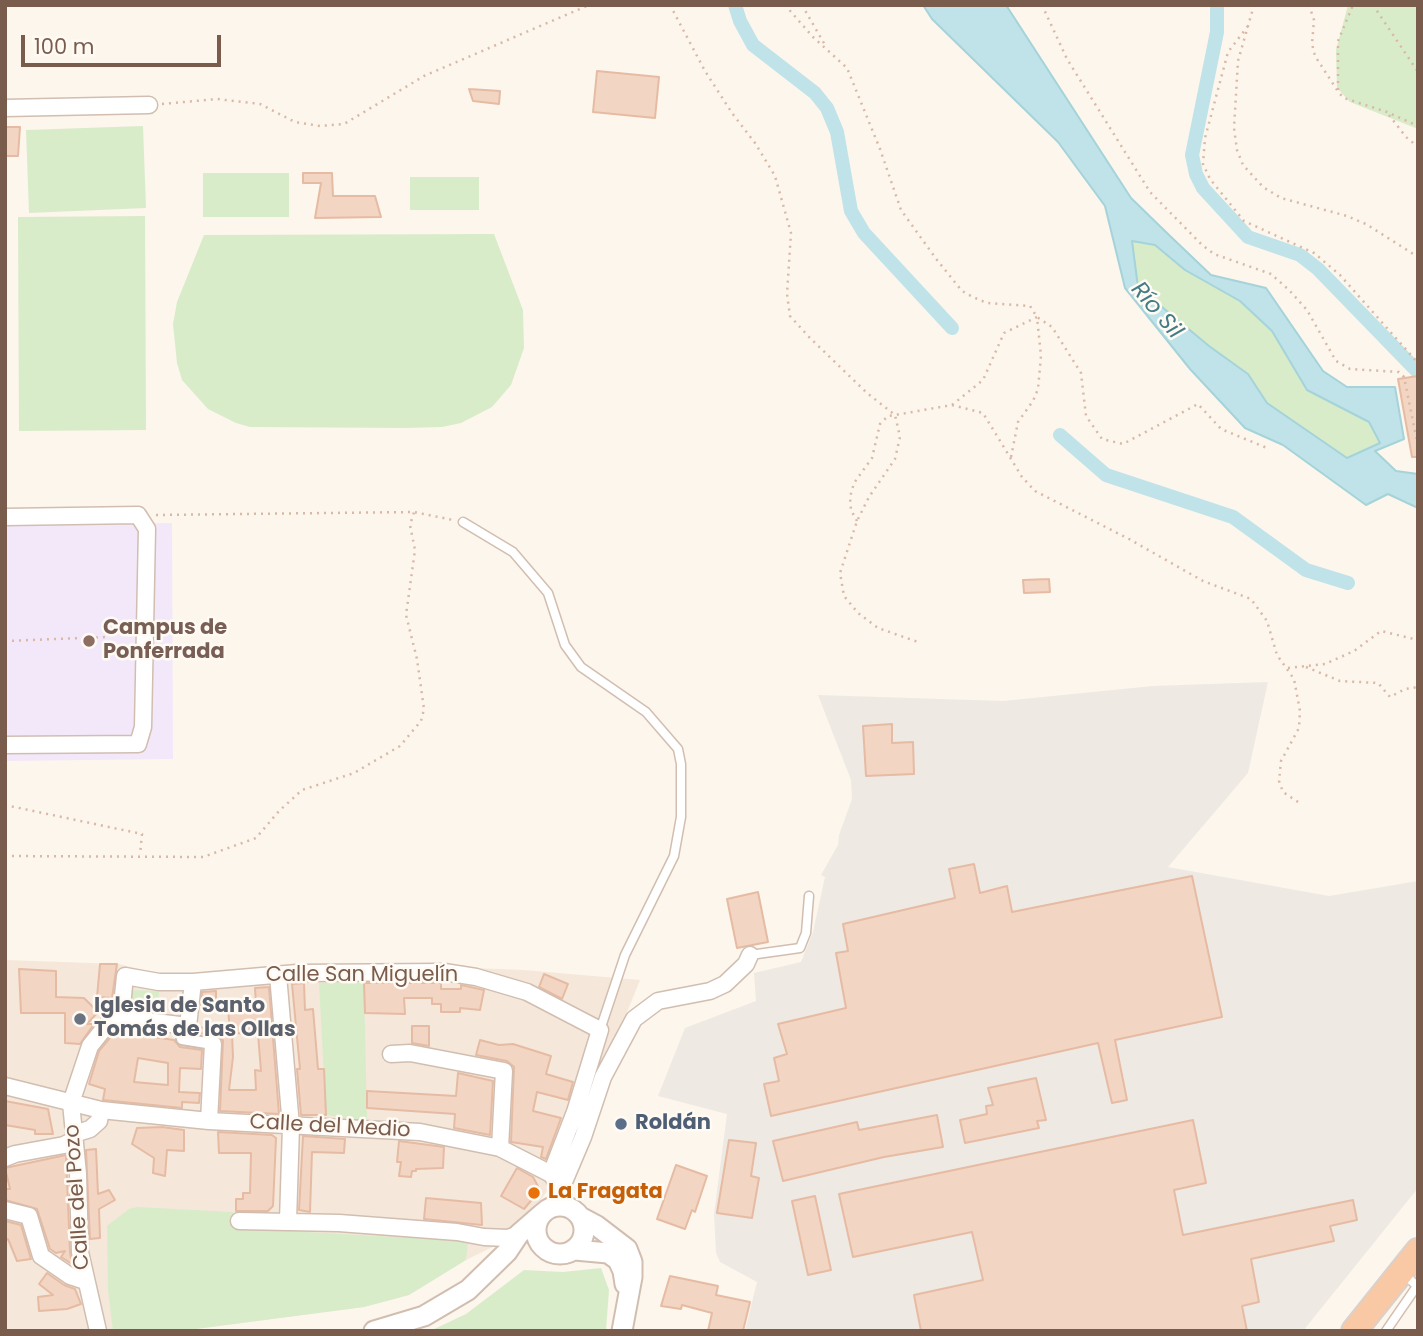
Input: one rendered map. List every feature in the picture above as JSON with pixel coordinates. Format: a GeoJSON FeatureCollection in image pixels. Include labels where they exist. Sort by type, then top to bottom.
{"type":"FeatureCollection","features":[{"type":"Feature","properties":{"kind":"highway"},"geometry":{"type":"LineString","coordinates":[[1354,1331],[1418,1251]]}},
{"type":"Feature","properties":{"kind":"street"},"geometry":{"type":"LineString","coordinates":[[5,108],[149,105]]}},
{"type":"Feature","properties":{"kind":"street"},"geometry":{"type":"LineString","coordinates":[[5,517],[138,515],[147,529],[143,727],[138,744],[5,745]]}},
{"type":"Feature","properties":{"kind":"street"},"geometry":{"type":"LineString","coordinates":[[374,1331],[433,1311],[468,1290],[508,1253],[560,1197],[603,1077],[634,1019],[658,1000],[710,991],[725,984],[746,964],[750,955]]}},
{"type":"Feature","properties":{"kind":"street","name":"Calle San Miguelín"},"geometry":{"type":"LineString","coordinates":[[113,1017],[122,1006],[125,976],[159,982],[193,982],[278,975],[444,972],[476,977],[527,992],[600,1030]]}},
{"type":"Feature","properties":{"kind":"street"},"geometry":{"type":"LineString","coordinates":[[278,975],[291,1126],[288,1222]]}},
{"type":"Feature","properties":{"kind":"street"},"geometry":{"type":"LineString","coordinates":[[72,1103],[90,1046],[113,1017],[188,1026],[193,982]]}},
{"type":"Feature","properties":{"kind":"street"},"geometry":{"type":"LineString","coordinates":[[184,1026],[182,1039],[213,1044],[209,1121]]}},
{"type":"Feature","properties":{"kind":"street"},"geometry":{"type":"LineString","coordinates":[[600,1030],[579,1099],[551,1174],[560,1197],[571,1208],[627,1249],[632,1262],[632,1277],[622,1331]]}},
{"type":"Feature","properties":{"kind":"street"},"geometry":{"type":"LineString","coordinates":[[391,1054],[410,1053],[504,1071],[506,1082],[500,1148]]}},
{"type":"Feature","properties":{"kind":"street","name":"Calle del Medio"},"geometry":{"type":"LineString","coordinates":[[5,1086],[102,1110],[209,1121],[420,1132],[500,1148],[551,1174]]}},
{"type":"Feature","properties":{"kind":"street","name":"Calle del Pozo"},"geometry":{"type":"LineString","coordinates":[[72,1103],[80,1252],[97,1331]]}},
{"type":"Feature","properties":{"kind":"street"},"geometry":{"type":"LineString","coordinates":[[5,1158],[64,1145],[99,1121],[102,1110]]}},
{"type":"Feature","properties":{"kind":"street"},"geometry":{"type":"LineString","coordinates":[[5,1210],[29,1216],[41,1255],[70,1276],[85,1281]]}},
{"type":"Feature","properties":{"kind":"street"},"geometry":{"type":"LineString","coordinates":[[542,1214],[537,1222],[537,1234],[545,1249],[554,1254],[575,1250],[607,1253],[618,1260],[623,1271],[627,1295]]}},
{"type":"Feature","properties":{"kind":"street"},"geometry":{"type":"LineString","coordinates":[[575,1250],[585,1230],[582,1218]]}},
{"type":"Feature","properties":{"kind":"street"},"geometry":{"type":"LineString","coordinates":[[239,1221],[339,1223],[508,1238],[508,1253]]}},
{"type":"Feature","properties":{"kind":"street"},"geometry":{"type":"LineString","coordinates":[[484,1237],[494,1255],[545,1249]]}},
{"type":"Feature","properties":{"kind":"lane"},"geometry":{"type":"LineString","coordinates":[[463,522],[513,552],[548,593],[565,645],[581,667],[646,712],[678,749],[681,764],[681,817],[674,856],[625,955],[600,1030]]}},
{"type":"Feature","properties":{"kind":"lane"},"geometry":{"type":"LineString","coordinates":[[750,955],[800,948],[806,933],[808,896]]}},
{"type":"Feature","properties":{"kind":"lane"},"geometry":{"type":"LineString","coordinates":[[1386,1331],[1417,1286],[1401,1271]]}},
{"type":"Feature","properties":{"kind":"path"},"geometry":{"type":"LineString","coordinates":[[149,105],[216,99],[260,104],[295,122],[320,126],[344,124],[424,76],[589,5]]}},
{"type":"Feature","properties":{"kind":"path"},"geometry":{"type":"LineString","coordinates":[[670,5],[705,71],[775,176],[791,233],[787,295],[790,316],[867,393],[895,415],[900,437],[895,458],[869,497],[857,521],[840,573],[844,596],[858,613],[878,628],[918,642]]}},
{"type":"Feature","properties":{"kind":"path"},"geometry":{"type":"LineString","coordinates":[[785,5],[813,37],[847,68],[901,210],[937,260],[962,290],[973,297],[987,303],[1030,306],[1037,317],[1052,327],[1081,373],[1086,416],[1102,439],[1123,444],[1198,404],[1221,429],[1266,448]]}},
{"type":"Feature","properties":{"kind":"path"},"geometry":{"type":"LineString","coordinates":[[802,5],[827,48]]}},
{"type":"Feature","properties":{"kind":"path"},"geometry":{"type":"LineString","coordinates":[[1042,5],[1067,59],[1150,192],[1214,254],[1271,274],[1289,290],[1307,310],[1336,361],[1350,369],[1399,372],[1404,377],[1418,446]]}},
{"type":"Feature","properties":{"kind":"path"},"geometry":{"type":"LineString","coordinates":[[1254,5],[1238,61],[1234,128],[1242,165],[1250,176],[1280,198],[1347,216],[1366,224],[1418,257]]}},
{"type":"Feature","properties":{"kind":"path"},"geometry":{"type":"LineString","coordinates":[[1309,5],[1314,20],[1312,44],[1315,57],[1339,93],[1355,103],[1387,112],[1418,126]]}},
{"type":"Feature","properties":{"kind":"path"},"geometry":{"type":"LineString","coordinates":[[1339,93],[1338,41],[1353,5]]}},
{"type":"Feature","properties":{"kind":"path"},"geometry":{"type":"LineString","coordinates":[[1373,5],[1418,72]]}},
{"type":"Feature","properties":{"kind":"path"},"geometry":{"type":"LineString","coordinates":[[1248,26],[1228,52],[1205,138],[1203,164],[1210,179],[1244,221],[1314,253],[1340,275],[1418,363]]}},
{"type":"Feature","properties":{"kind":"path"},"geometry":{"type":"LineString","coordinates":[[1387,112],[1418,147]]}},
{"type":"Feature","properties":{"kind":"path"},"geometry":{"type":"LineString","coordinates":[[952,405],[983,380],[1004,332],[1037,317]]}},
{"type":"Feature","properties":{"kind":"path"},"geometry":{"type":"LineString","coordinates":[[1011,457],[1018,422],[1038,389],[1041,356],[1037,317]]}},
{"type":"Feature","properties":{"kind":"path"},"geometry":{"type":"LineString","coordinates":[[857,521],[851,510],[850,497],[854,483],[872,458],[880,424],[888,416],[952,405],[983,413],[1022,477],[1035,491],[1129,539],[1203,582],[1251,599],[1267,621],[1277,655],[1294,679],[1300,711],[1299,728],[1281,761],[1279,780],[1283,792],[1301,804]]}},
{"type":"Feature","properties":{"kind":"path"},"geometry":{"type":"LineString","coordinates":[[5,856],[203,857],[256,838],[302,790],[354,773],[400,746],[421,721],[424,709],[417,659],[406,615],[415,550],[410,526],[414,512]]}},
{"type":"Feature","properties":{"kind":"path"},"geometry":{"type":"LineString","coordinates":[[138,515],[414,512],[463,522]]}},
{"type":"Feature","properties":{"kind":"path"},"geometry":{"type":"LineString","coordinates":[[1287,668],[1325,664],[1344,656],[1381,631],[1418,640]]}},
{"type":"Feature","properties":{"kind":"path"},"geometry":{"type":"LineString","coordinates":[[5,640],[108,637]]}},
{"type":"Feature","properties":{"kind":"path"},"geometry":{"type":"LineString","coordinates":[[1304,666],[1340,681],[1378,683],[1390,697],[1405,689],[1418,687]]}},
{"type":"Feature","properties":{"kind":"path"},"geometry":{"type":"LineString","coordinates":[[5,805],[142,834],[140,855]]}},
{"type":"Feature","properties":{"kind":"shaded area","name":"Campus de Ponferrada"},"geometry":{"type":"Polygon","coordinates":[[[172,523],[173,759],[5,761],[5,524],[172,523]]]}},
{"type":"Feature","properties":{"kind":"shaded area","name":"Roldán"},"geometry":{"type":"Polygon","coordinates":[[[1268,682],[1248,773],[1168,867],[1329,896],[1418,881],[1418,1188],[1303,1331],[745,1331],[757,1282],[720,1262],[716,1253],[714,1214],[727,1114],[658,1096],[685,1028],[756,1001],[754,973],[801,962],[813,932],[825,877],[821,875],[838,845],[852,799],[851,780],[818,695],[1003,701],[1153,686],[1268,682]]]}},
{"type":"Feature","properties":{"kind":"shaded area"},"geometry":{"type":"Polygon","coordinates":[[[5,960],[119,964],[179,979],[448,967],[524,970],[640,980],[565,1167],[513,1237],[466,1260],[409,1295],[364,1307],[181,1331],[5,1331],[5,960]]]}},
{"type":"Feature","properties":{"kind":"green space"},"geometry":{"type":"Polygon","coordinates":[[[1348,5],[1418,5],[1418,129],[1350,102],[1337,88],[1336,50],[1348,5]]]}},
{"type":"Feature","properties":{"kind":"green space"},"geometry":{"type":"Polygon","coordinates":[[[143,126],[146,208],[29,213],[26,130],[143,126]]]}},
{"type":"Feature","properties":{"kind":"green space"},"geometry":{"type":"Polygon","coordinates":[[[203,173],[289,173],[289,217],[203,217],[203,173]]]}},
{"type":"Feature","properties":{"kind":"green space"},"geometry":{"type":"Polygon","coordinates":[[[410,177],[479,177],[479,210],[410,210],[410,177]]]}},
{"type":"Feature","properties":{"kind":"green space"},"geometry":{"type":"Polygon","coordinates":[[[145,216],[146,430],[19,431],[18,217],[145,216]]]}},
{"type":"Feature","properties":{"kind":"green space"},"geometry":{"type":"Polygon","coordinates":[[[494,234],[523,310],[524,348],[511,385],[492,407],[461,423],[442,427],[406,428],[250,427],[208,409],[182,380],[177,363],[173,324],[177,302],[204,235],[494,234]]]}},
{"type":"Feature","properties":{"kind":"green space"},"geometry":{"type":"Polygon","coordinates":[[[1132,241],[1155,245],[1185,270],[1240,301],[1272,331],[1307,390],[1369,422],[1381,443],[1347,458],[1267,403],[1248,373],[1209,346],[1138,287],[1132,241]]]}},
{"type":"Feature","properties":{"kind":"green space"},"geometry":{"type":"Polygon","coordinates":[[[364,981],[367,1122],[326,1115],[319,983],[364,981]]]}},
{"type":"Feature","properties":{"kind":"green space"},"geometry":{"type":"Polygon","coordinates":[[[131,990],[159,991],[158,1016],[130,1014],[131,990]]]}},
{"type":"Feature","properties":{"kind":"green space"},"geometry":{"type":"Polygon","coordinates":[[[137,1207],[233,1212],[234,1228],[468,1241],[466,1260],[409,1295],[364,1307],[180,1331],[113,1331],[108,1290],[107,1226],[129,1209],[137,1207]]]}},
{"type":"Feature","properties":{"kind":"green space"},"geometry":{"type":"Polygon","coordinates":[[[601,1268],[609,1290],[606,1331],[430,1331],[466,1314],[524,1270],[563,1272],[601,1268]]]}},
{"type":"Feature","properties":{"kind":"water","name":"Río Sil"},"geometry":{"type":"Polygon","coordinates":[[[923,5],[1006,5],[1131,198],[1211,275],[1266,288],[1323,371],[1347,387],[1395,387],[1404,439],[1375,451],[1396,471],[1418,474],[1418,508],[1388,494],[1366,505],[1283,445],[1245,428],[1190,369],[1125,288],[1105,206],[1058,142],[932,19],[923,5]],[[1132,241],[1138,287],[1209,346],[1248,374],[1267,403],[1347,458],[1380,443],[1369,422],[1307,390],[1272,331],[1240,301],[1185,270],[1155,245],[1132,241]]]}},
{"type":"Feature","properties":{"kind":"building"},"geometry":{"type":"Polygon","coordinates":[[[597,71],[659,77],[655,118],[593,112],[597,71]]]}},
{"type":"Feature","properties":{"kind":"building"},"geometry":{"type":"Polygon","coordinates":[[[469,89],[500,91],[499,104],[473,101],[469,89]]]}},
{"type":"Feature","properties":{"kind":"building"},"geometry":{"type":"Polygon","coordinates":[[[5,127],[20,127],[18,156],[5,156],[5,127]]]}},
{"type":"Feature","properties":{"kind":"building"},"geometry":{"type":"Polygon","coordinates":[[[303,173],[332,173],[333,196],[375,196],[381,217],[315,218],[321,183],[303,183],[303,173]]]}},
{"type":"Feature","properties":{"kind":"building"},"geometry":{"type":"Polygon","coordinates":[[[1418,376],[1418,457],[1412,457],[1398,379],[1418,376]]]}},
{"type":"Feature","properties":{"kind":"building"},"geometry":{"type":"Polygon","coordinates":[[[1049,579],[1050,592],[1024,593],[1023,580],[1049,579]]]}},
{"type":"Feature","properties":{"kind":"building"},"geometry":{"type":"Polygon","coordinates":[[[892,724],[892,743],[913,742],[914,774],[866,776],[863,726],[892,724]]]}},
{"type":"Feature","properties":{"kind":"building"},"geometry":{"type":"Polygon","coordinates":[[[974,864],[980,893],[1007,886],[1012,912],[1192,876],[1222,1017],[1115,1040],[1127,1100],[1112,1103],[1098,1043],[771,1116],[764,1084],[779,1081],[774,1058],[787,1054],[778,1024],[846,1008],[836,953],[848,951],[843,924],[955,898],[949,869],[974,864]]]}},
{"type":"Feature","properties":{"kind":"building"},"geometry":{"type":"Polygon","coordinates":[[[758,892],[768,942],[737,948],[727,899],[758,892]]]}},
{"type":"Feature","properties":{"kind":"building"},"geometry":{"type":"Polygon","coordinates":[[[100,964],[117,964],[112,998],[97,997],[100,964]]]}},
{"type":"Feature","properties":{"kind":"building"},"geometry":{"type":"Polygon","coordinates":[[[19,969],[56,971],[56,997],[84,998],[98,1012],[87,1024],[94,1024],[80,1044],[65,1043],[65,1013],[21,1013],[19,969]]]}},
{"type":"Feature","properties":{"kind":"building"},"geometry":{"type":"Polygon","coordinates":[[[544,974],[568,984],[562,999],[539,987],[544,974]]]}},
{"type":"Feature","properties":{"kind":"building"},"geometry":{"type":"Polygon","coordinates":[[[304,983],[305,1010],[313,1009],[318,1069],[324,1069],[326,1115],[301,1115],[297,1069],[300,1069],[292,984],[304,983]]]}},
{"type":"Feature","properties":{"kind":"building"},"geometry":{"type":"Polygon","coordinates":[[[364,983],[441,983],[441,989],[461,989],[461,985],[484,990],[480,1010],[460,1008],[460,1012],[441,1012],[441,1004],[432,1004],[432,998],[404,998],[405,1014],[365,1013],[364,983]]]}},
{"type":"Feature","properties":{"kind":"building"},"geometry":{"type":"Polygon","coordinates":[[[269,987],[279,1114],[220,1111],[223,1040],[214,1034],[195,1033],[198,1027],[230,1032],[228,1008],[256,1005],[255,988],[269,987]],[[232,1033],[233,1057],[229,1090],[256,1090],[255,1070],[261,1071],[258,1034],[232,1033]]]}},
{"type":"Feature","properties":{"kind":"building"},"geometry":{"type":"Polygon","coordinates":[[[216,991],[216,1007],[201,1007],[202,992],[216,991]]]}},
{"type":"Feature","properties":{"kind":"building"},"geometry":{"type":"Polygon","coordinates":[[[412,1026],[429,1026],[429,1046],[412,1043],[412,1026]]]}},
{"type":"Feature","properties":{"kind":"building"},"geometry":{"type":"Polygon","coordinates":[[[118,1028],[140,1031],[140,1035],[174,1040],[180,1047],[202,1050],[201,1069],[180,1068],[179,1092],[200,1093],[199,1103],[182,1102],[182,1108],[103,1100],[105,1089],[89,1084],[99,1051],[118,1028]],[[138,1058],[134,1082],[168,1085],[168,1063],[138,1058]]]}},
{"type":"Feature","properties":{"kind":"building"},"geometry":{"type":"Polygon","coordinates":[[[480,1040],[499,1045],[513,1044],[551,1056],[546,1074],[573,1082],[568,1100],[537,1092],[533,1111],[561,1118],[546,1159],[541,1157],[543,1147],[511,1142],[514,1067],[507,1061],[476,1055],[480,1040]]]}},
{"type":"Feature","properties":{"kind":"building"},"geometry":{"type":"Polygon","coordinates":[[[458,1073],[493,1081],[490,1135],[454,1128],[455,1114],[367,1108],[367,1091],[456,1096],[458,1073]]]}},
{"type":"Feature","properties":{"kind":"building"},"geometry":{"type":"Polygon","coordinates":[[[1036,1078],[1046,1120],[1037,1121],[1039,1128],[965,1143],[960,1120],[987,1114],[986,1106],[993,1105],[988,1088],[1036,1078]]]}},
{"type":"Feature","properties":{"kind":"building"},"geometry":{"type":"Polygon","coordinates":[[[5,1101],[48,1109],[53,1134],[35,1134],[35,1130],[5,1125],[5,1101]]]}},
{"type":"Feature","properties":{"kind":"building"},"geometry":{"type":"Polygon","coordinates":[[[937,1115],[943,1147],[884,1157],[783,1181],[773,1141],[857,1122],[859,1130],[937,1115]]]}},
{"type":"Feature","properties":{"kind":"building"},"geometry":{"type":"Polygon","coordinates":[[[1193,1120],[1206,1183],[1174,1190],[1183,1235],[1353,1200],[1357,1220],[1330,1226],[1334,1241],[1251,1259],[1259,1302],[1242,1306],[1247,1331],[921,1331],[914,1295],[983,1280],[972,1232],[853,1257],[839,1194],[1193,1120]]]}},
{"type":"Feature","properties":{"kind":"building"},"geometry":{"type":"Polygon","coordinates":[[[137,1128],[184,1130],[184,1151],[167,1150],[165,1176],[153,1173],[154,1158],[132,1144],[137,1128]]]}},
{"type":"Feature","properties":{"kind":"building"},"geometry":{"type":"Polygon","coordinates":[[[218,1132],[272,1135],[276,1138],[273,1206],[268,1211],[236,1211],[236,1199],[243,1199],[243,1193],[250,1193],[251,1153],[219,1153],[218,1132]]]}},
{"type":"Feature","properties":{"kind":"building"},"geometry":{"type":"Polygon","coordinates":[[[303,1136],[345,1139],[344,1153],[312,1152],[310,1212],[299,1210],[303,1136]]]}},
{"type":"Feature","properties":{"kind":"building"},"geometry":{"type":"Polygon","coordinates":[[[729,1140],[756,1143],[751,1176],[759,1178],[752,1218],[717,1213],[729,1140]]]}},
{"type":"Feature","properties":{"kind":"building"},"geometry":{"type":"Polygon","coordinates":[[[399,1141],[444,1147],[443,1168],[416,1169],[412,1171],[411,1177],[399,1176],[399,1141]]]}},
{"type":"Feature","properties":{"kind":"building"},"geometry":{"type":"Polygon","coordinates":[[[96,1149],[98,1194],[109,1190],[115,1200],[99,1209],[100,1238],[90,1239],[86,1150],[96,1149]]]}},
{"type":"Feature","properties":{"kind":"building"},"geometry":{"type":"Polygon","coordinates":[[[66,1155],[72,1264],[61,1257],[65,1251],[56,1253],[50,1249],[37,1209],[5,1200],[5,1189],[10,1189],[5,1168],[66,1155]]]}},
{"type":"Feature","properties":{"kind":"building"},"geometry":{"type":"Polygon","coordinates":[[[676,1165],[707,1176],[695,1212],[692,1210],[685,1229],[657,1219],[676,1165]]]}},
{"type":"Feature","properties":{"kind":"building"},"geometry":{"type":"Polygon","coordinates":[[[517,1168],[533,1177],[540,1190],[524,1209],[501,1196],[517,1168]]]}},
{"type":"Feature","properties":{"kind":"building"},"geometry":{"type":"Polygon","coordinates":[[[815,1196],[831,1270],[808,1275],[792,1201],[815,1196]]]}},
{"type":"Feature","properties":{"kind":"building"},"geometry":{"type":"Polygon","coordinates":[[[426,1198],[481,1203],[482,1225],[424,1219],[426,1198]]]}},
{"type":"Feature","properties":{"kind":"building"},"geometry":{"type":"Polygon","coordinates":[[[5,1221],[21,1225],[31,1259],[17,1261],[8,1239],[5,1240],[5,1221]]]}},
{"type":"Feature","properties":{"kind":"building"},"geometry":{"type":"Polygon","coordinates":[[[47,1273],[75,1289],[81,1304],[67,1309],[39,1311],[38,1297],[53,1295],[39,1284],[47,1273]]]}},
{"type":"Feature","properties":{"kind":"building"},"geometry":{"type":"Polygon","coordinates":[[[670,1276],[718,1286],[716,1295],[750,1302],[743,1331],[708,1331],[712,1313],[682,1305],[681,1309],[661,1306],[670,1276]]]}},
{"type":"Feature","properties":{"kind":"waterway"},"geometry":{"type":"LineString","coordinates":[[735,5],[753,45],[815,93],[827,108],[837,132],[851,211],[864,233],[952,328]]}},
{"type":"Feature","properties":{"kind":"waterway"},"geometry":{"type":"LineString","coordinates":[[1217,5],[1217,32],[1192,155],[1196,174],[1203,188],[1248,237],[1300,255],[1318,269],[1417,371]]}},
{"type":"Feature","properties":{"kind":"waterway"},"geometry":{"type":"LineString","coordinates":[[1060,435],[1106,475],[1233,517],[1306,570],[1348,583]]}},
{"type":"Feature","properties":{"kind":"place","name":"Campus de Ponferrada"},"geometry":{"type":"Point","coordinates":[89,641]}},
{"type":"Feature","properties":{"kind":"place","name":"Iglesia de Santo Tomás de las Ollas"},"geometry":{"type":"Point","coordinates":[80,1019]}},
{"type":"Feature","properties":{"kind":"place","name":"Roldán"},"geometry":{"type":"Point","coordinates":[621,1124]}},
{"type":"Feature","properties":{"kind":"place","name":"La Fragata"},"geometry":{"type":"Point","coordinates":[534,1193]}}]}
